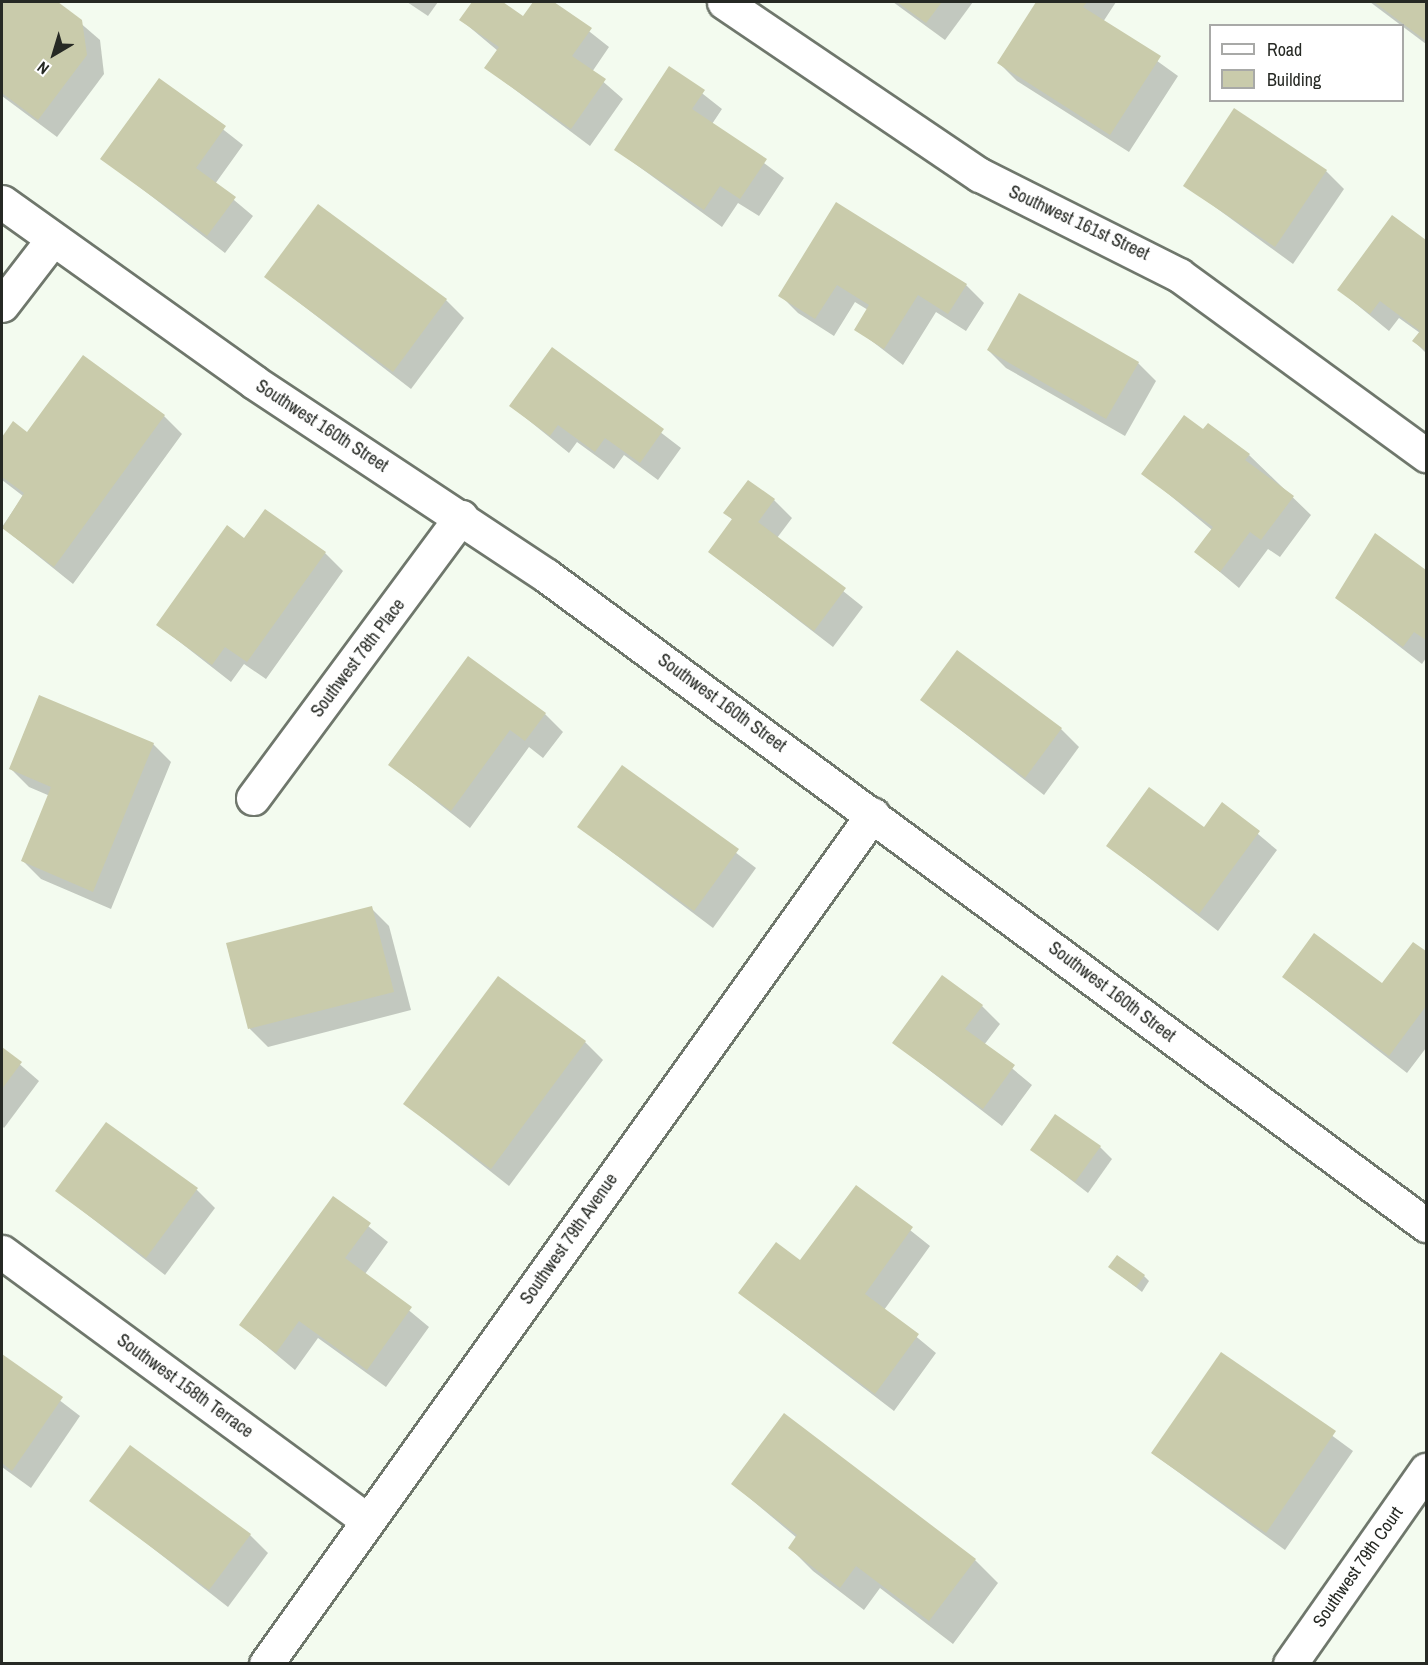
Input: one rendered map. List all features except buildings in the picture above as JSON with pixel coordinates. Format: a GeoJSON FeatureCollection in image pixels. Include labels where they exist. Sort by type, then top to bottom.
{"type":"FeatureCollection","features":[{"type":"Feature","properties":{"kind":"street","name":"Southwest 161st Street"},"geometry":{"type":"LineString","coordinates":[[724,2],[980,175],[1170,269],[1426,455]]}},
{"type":"Feature","properties":{"kind":"street","name":"Southwest 160th Street"},"geometry":{"type":"LineString","coordinates":[[2,202],[52,240],[254,382],[461,517],[873,814],[1426,1225]]}},
{"type":"Feature","properties":{"kind":"street"},"geometry":{"type":"LineString","coordinates":[[2,305],[52,240]]}},
{"type":"Feature","properties":{"kind":"street","name":"Southwest 78th Place"},"geometry":{"type":"LineString","coordinates":[[253,798],[461,517]]}},
{"type":"Feature","properties":{"kind":"street","name":"Southwest 79th Avenue"},"geometry":{"type":"LineString","coordinates":[[266,1664],[873,814]]}},
{"type":"Feature","properties":{"kind":"street","name":"Southwest 158th Terrace"},"geometry":{"type":"LineString","coordinates":[[2,1252],[368,1520]]}},
{"type":"Feature","properties":{"kind":"street","name":"Southwest 79th Court"},"geometry":{"type":"LineString","coordinates":[[1290,1664],[1426,1470]]}}]}
